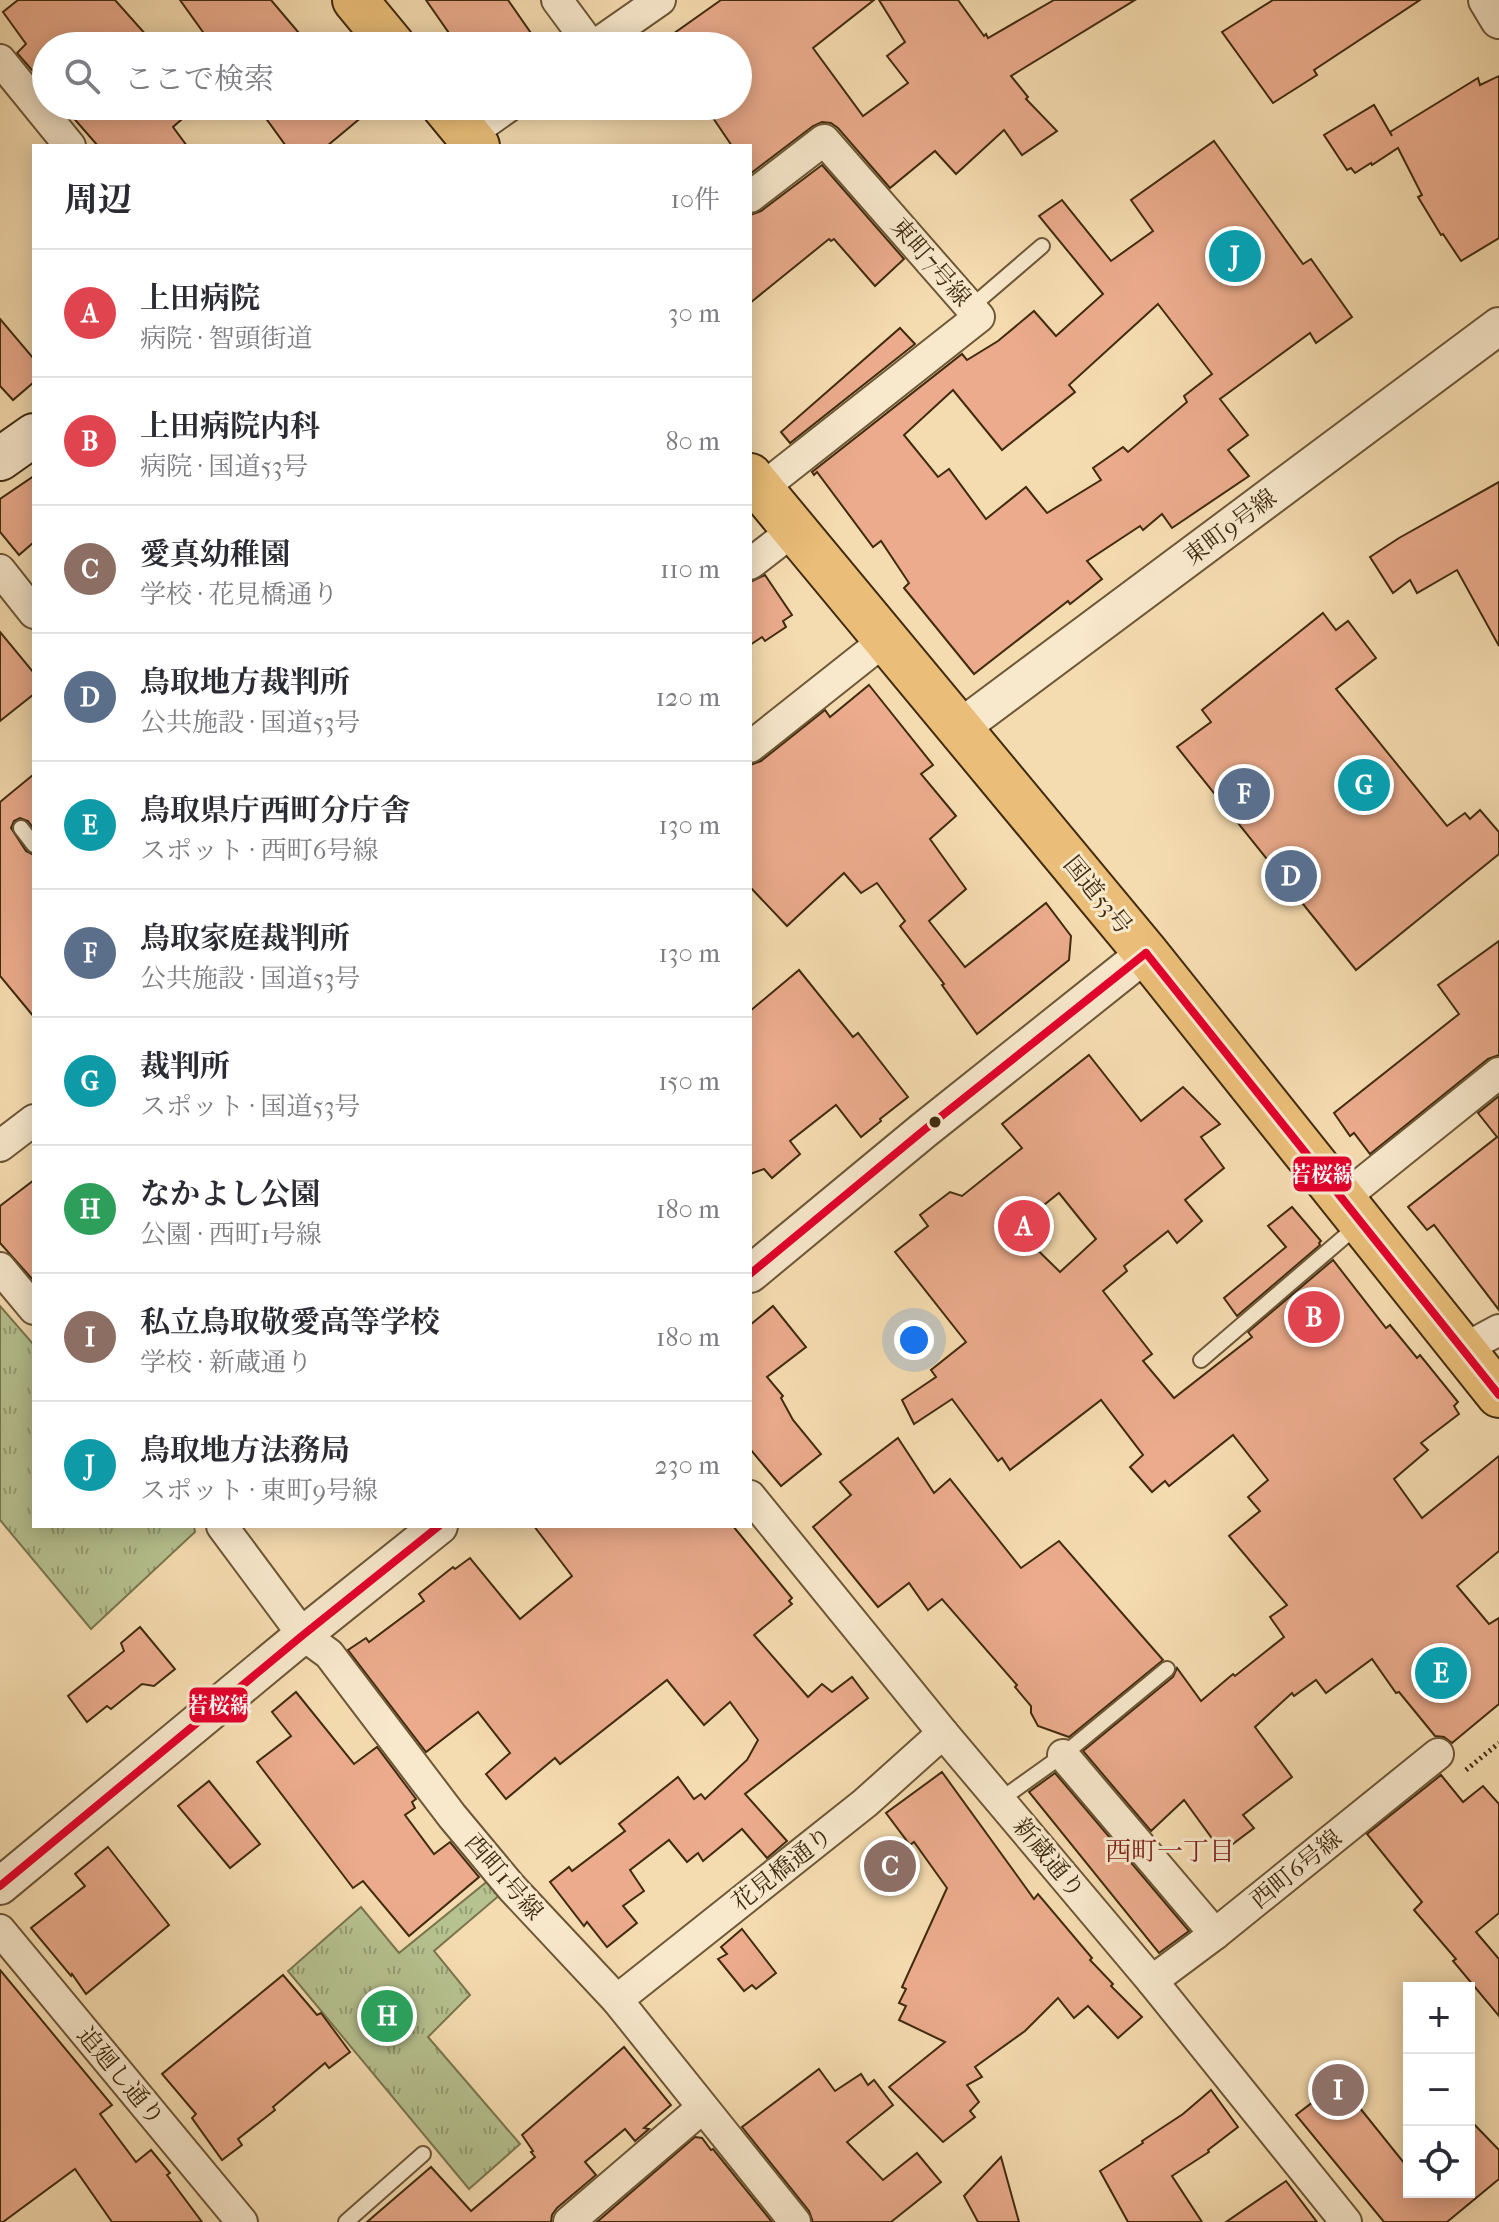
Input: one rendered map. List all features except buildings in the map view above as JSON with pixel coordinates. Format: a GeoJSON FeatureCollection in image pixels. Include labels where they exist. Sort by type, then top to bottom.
{"type":"FeatureCollection","features":[{"type":"Feature","properties":{"kind":"highway"},"geometry":{"type":"LineString","coordinates":[[355,0],[381,32]]}},
{"type":"Feature","properties":{"kind":"highway","name":"国道53号"},"geometry":{"type":"LineString","coordinates":[[756,482],[1146,953],[1350,1212],[1481,1340],[1499,1395]]}},
{"type":"Feature","properties":{"kind":"main road"},"geometry":{"type":"LineString","coordinates":[[0,459],[32,436]]}},
{"type":"Feature","properties":{"kind":"street"},"geometry":{"type":"LineString","coordinates":[[557,0],[581,32]]}},
{"type":"Feature","properties":{"kind":"street"},"geometry":{"type":"LineString","coordinates":[[613,32],[660,0]]}},
{"type":"Feature","properties":{"kind":"street"},"geometry":{"type":"LineString","coordinates":[[1487,0],[1499,20]]}},
{"type":"Feature","properties":{"kind":"street"},"geometry":{"type":"LineString","coordinates":[[0,60],[32,99]]}},
{"type":"Feature","properties":{"kind":"street"},"geometry":{"type":"LineString","coordinates":[[49,120],[68,144]]}},
{"type":"Feature","properties":{"kind":"street"},"geometry":{"type":"LineString","coordinates":[[460,133],[484,120]]}},
{"type":"Feature","properties":{"kind":"street","name":"東町7号線"},"geometry":{"type":"LineString","coordinates":[[752,195],[824,140],[979,317],[756,482]]}},
{"type":"Feature","properties":{"kind":"street","name":"東町9号線"},"geometry":{"type":"LineString","coordinates":[[960,728],[1499,326]]}},
{"type":"Feature","properties":{"kind":"street"},"geometry":{"type":"LineString","coordinates":[[752,562],[794,530]]}},
{"type":"Feature","properties":{"kind":"street"},"geometry":{"type":"LineString","coordinates":[[0,570],[32,610]]}},
{"type":"Feature","properties":{"kind":"street"},"geometry":{"type":"LineString","coordinates":[[752,745],[885,640]]}},
{"type":"Feature","properties":{"kind":"street"},"geometry":{"type":"LineString","coordinates":[[752,1272],[1146,953]]}},
{"type":"Feature","properties":{"kind":"street"},"geometry":{"type":"LineString","coordinates":[[1350,1212],[1499,1073]]}},
{"type":"Feature","properties":{"kind":"street"},"geometry":{"type":"LineString","coordinates":[[0,1146],[32,1122]]}},
{"type":"Feature","properties":{"kind":"street"},"geometry":{"type":"LineString","coordinates":[[0,1268],[32,1307]]}},
{"type":"Feature","properties":{"kind":"street","name":"新蔵通り"},"geometry":{"type":"LineString","coordinates":[[752,1498],[943,1733],[1152,1981],[1346,2222]]}},
{"type":"Feature","properties":{"kind":"street","name":"西町1号線"},"geometry":{"type":"LineString","coordinates":[[223,1528],[303,1635],[329,1654],[452,1816],[512,1888],[617,2000],[795,2222]]}},
{"type":"Feature","properties":{"kind":"street"},"geometry":{"type":"LineString","coordinates":[[0,1886],[437,1528]]}},
{"type":"Feature","properties":{"kind":"street","name":"花見橋通り"},"geometry":{"type":"LineString","coordinates":[[617,2000],[865,1803],[943,1733]]}},
{"type":"Feature","properties":{"kind":"street","name":"西町6号線"},"geometry":{"type":"LineString","coordinates":[[1152,1981],[1438,1754]]}},
{"type":"Feature","properties":{"kind":"street"},"geometry":{"type":"LineString","coordinates":[[1063,1755],[1215,1934]]}},
{"type":"Feature","properties":{"kind":"street","name":"追廻し通り"},"geometry":{"type":"LineString","coordinates":[[0,1930],[242,2222]]}},
{"type":"Feature","properties":{"kind":"street"},"geometry":{"type":"LineString","coordinates":[[569,2222],[702,2108]]}},
{"type":"Feature","properties":{"kind":"lane"},"geometry":{"type":"LineString","coordinates":[[971,307],[1042,246]]}},
{"type":"Feature","properties":{"kind":"lane"},"geometry":{"type":"LineString","coordinates":[[21,828],[32,842]]}},
{"type":"Feature","properties":{"kind":"lane"},"geometry":{"type":"LineString","coordinates":[[1201,1360],[1350,1212]]}},
{"type":"Feature","properties":{"kind":"lane"},"geometry":{"type":"LineString","coordinates":[[1000,1800],[1063,1755],[1167,1669]]}},
{"type":"Feature","properties":{"kind":"lane"},"geometry":{"type":"LineString","coordinates":[[346,2222],[423,2154]]}},
{"type":"Feature","properties":{"kind":"green space"},"geometry":{"type":"Polygon","coordinates":[[[0,1306],[32,1343],[32,1528],[194,1528],[195,1532],[91,1629],[0,1520],[0,1306]]]}},
{"type":"Feature","properties":{"kind":"green space"},"geometry":{"type":"Polygon","coordinates":[[[489,1880],[501,1894],[434,1951],[470,1995],[428,2037],[520,2144],[469,2189],[288,1971],[361,1907],[399,1953],[489,1880]]]}},
{"type":"Feature","properties":{"kind":"transit line","name":"若桜線"},"geometry":{"type":"LineString","coordinates":[[1146,953],[1499,1395]]}},
{"type":"Feature","properties":{"kind":"transit line","name":"若桜線"},"geometry":{"type":"LineString","coordinates":[[752,1272],[1146,953]]}},
{"type":"Feature","properties":{"kind":"transit line","name":"若桜線"},"geometry":{"type":"LineString","coordinates":[[0,1886],[437,1528]]}},
{"type":"Feature","properties":{"kind":"place","name":"鳥取地方法務局"},"geometry":{"type":"Point","coordinates":[1235,256]}},
{"type":"Feature","properties":{"kind":"place","name":"裁判所"},"geometry":{"type":"Point","coordinates":[1364,785]}},
{"type":"Feature","properties":{"kind":"place","name":"鳥取家庭裁判所"},"geometry":{"type":"Point","coordinates":[1244,794]}},
{"type":"Feature","properties":{"kind":"place","name":"鳥取地方裁判所"},"geometry":{"type":"Point","coordinates":[1291,876]}},
{"type":"Feature","properties":{"kind":"place","name":"上田病院"},"geometry":{"type":"Point","coordinates":[1024,1226]}},
{"type":"Feature","properties":{"kind":"place","name":"上田病院内科"},"geometry":{"type":"Point","coordinates":[1314,1317]}},
{"type":"Feature","properties":{"kind":"place","name":"鳥取県庁西町分庁舎"},"geometry":{"type":"Point","coordinates":[1441,1673]}},
{"type":"Feature","properties":{"kind":"place","name":"愛真幼稚園"},"geometry":{"type":"Point","coordinates":[890,1866]}},
{"type":"Feature","properties":{"kind":"place","name":"なかよし公園"},"geometry":{"type":"Point","coordinates":[387,2016]}},
{"type":"Feature","properties":{"kind":"place","name":"私立鳥取敬愛高等学校"},"geometry":{"type":"Point","coordinates":[1338,2090]}},
{"type":"Feature","properties":{"kind":"district","name":"西町一丁目"},"geometry":{"type":"Point","coordinates":[1170,1851]}}]}
